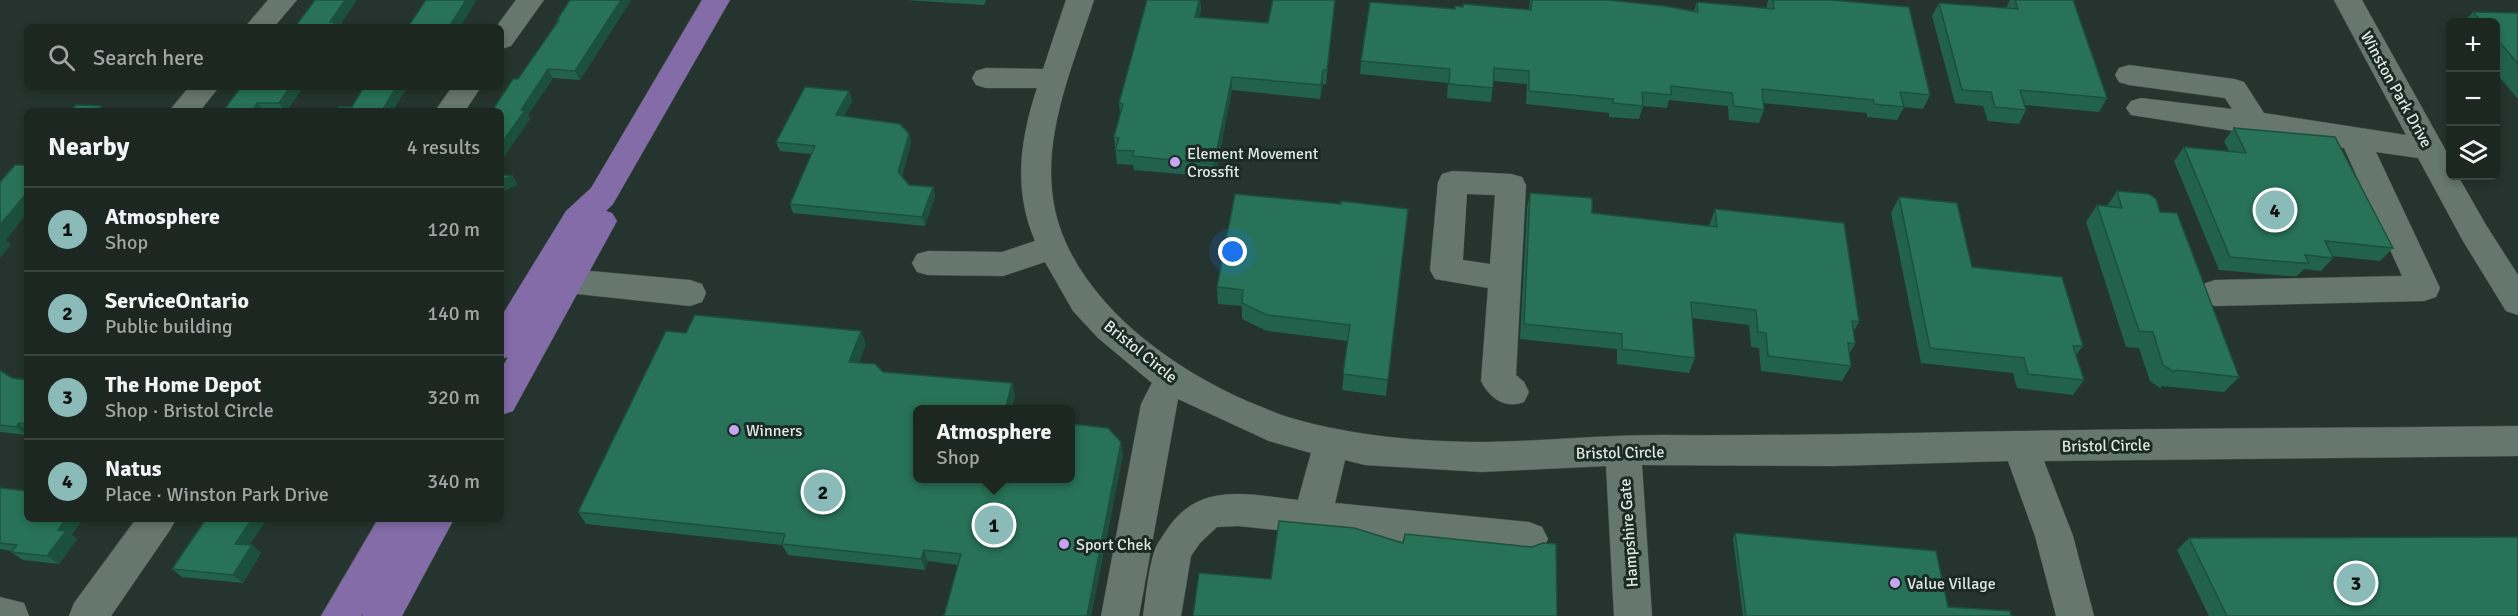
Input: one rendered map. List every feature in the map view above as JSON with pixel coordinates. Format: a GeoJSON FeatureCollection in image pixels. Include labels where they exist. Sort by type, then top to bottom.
{"type":"FeatureCollection","features":[{"type":"Feature","properties":{"kind":"main road"},"geometry":{"type":"LineString","coordinates":[[504,341],[577,219],[603,196],[716,0]]}},
{"type":"Feature","properties":{"kind":"main road"},"geometry":{"type":"LineString","coordinates":[[504,396],[602,219],[603,196]]}},
{"type":"Feature","properties":{"kind":"main road"},"geometry":{"type":"LineString","coordinates":[[340,616],[396,522]]}},
{"type":"Feature","properties":{"kind":"main road"},"geometry":{"type":"LineString","coordinates":[[381,616],[433,522]]}},
{"type":"Feature","properties":{"kind":"street"},"geometry":{"type":"LineString","coordinates":[[262,24],[283,0]]}},
{"type":"Feature","properties":{"kind":"street"},"geometry":{"type":"LineString","coordinates":[[504,36],[530,0]]}},
{"type":"Feature","properties":{"kind":"street","name":"Bristol Circle"},"geometry":{"type":"LineString","coordinates":[[1080,0],[1042,117],[1035,158],[1043,223],[1053,247],[1085,302],[1110,328],[1171,379],[1219,404],[1282,431],[1365,450],[1482,457],[1623,450],[1833,451],[2020,446],[2518,441]]}},
{"type":"Feature","properties":{"kind":"street","name":"Winston Park Drive"},"geometry":{"type":"LineString","coordinates":[[2348,0],[2474,233],[2518,302]]}},
{"type":"Feature","properties":{"kind":"street"},"geometry":{"type":"LineString","coordinates":[[2129,75],[2234,89],[2255,122]]}},
{"type":"Feature","properties":{"kind":"street"},"geometry":{"type":"LineString","coordinates":[[986,78],[1053,79]]}},
{"type":"Feature","properties":{"kind":"street"},"geometry":{"type":"LineString","coordinates":[[187,108],[203,90]]}},
{"type":"Feature","properties":{"kind":"street"},"geometry":{"type":"LineString","coordinates":[[452,108],[465,90]]}},
{"type":"Feature","properties":{"kind":"street"},"geometry":{"type":"LineString","coordinates":[[2141,108],[2430,148]]}},
{"type":"Feature","properties":{"kind":"street"},"geometry":{"type":"LineString","coordinates":[[2215,293],[2424,288],[2355,139]]}},
{"type":"Feature","properties":{"kind":"street"},"geometry":{"type":"LineString","coordinates":[[928,262],[1003,264],[1053,247]]}},
{"type":"Feature","properties":{"kind":"street"},"geometry":{"type":"LineString","coordinates":[[1505,278],[1498,381],[1512,392]]}},
{"type":"Feature","properties":{"kind":"street"},"geometry":{"type":"LineString","coordinates":[[568,281],[690,292]]}},
{"type":"Feature","properties":{"kind":"street"},"geometry":{"type":"LineString","coordinates":[[1120,616],[1158,404],[1171,379]]}},
{"type":"Feature","properties":{"kind":"street"},"geometry":{"type":"LineString","coordinates":[[1313,519],[1332,443]]}},
{"type":"Feature","properties":{"kind":"street"},"geometry":{"type":"LineString","coordinates":[[2020,446],[2054,536],[2075,616]]}},
{"type":"Feature","properties":{"kind":"street","name":"Hampshire Gate"},"geometry":{"type":"LineString","coordinates":[[1623,450],[1633,616]]}},
{"type":"Feature","properties":{"kind":"street"},"geometry":{"type":"LineString","coordinates":[[1162,616],[1173,552],[1186,531],[1209,512],[1238,510],[1529,539]]}},
{"type":"Feature","properties":{"kind":"street"},"geometry":{"type":"LineString","coordinates":[[88,616],[155,522]]}},
{"type":"Feature","properties":{"kind":"street"},"geometry":{"type":"LineString","coordinates":[[0,615],[10,616]]}},
{"type":"Feature","properties":{"kind":"building"},"geometry":{"type":"Polygon","coordinates":[[[315,0],[345,0],[330,22],[335,22],[334,24],[297,24],[315,0]]]}},
{"type":"Feature","properties":{"kind":"building"},"geometry":{"type":"Polygon","coordinates":[[[426,0],[466,0],[451,24],[410,24],[426,0]]]}},
{"type":"Feature","properties":{"kind":"building"},"geometry":{"type":"Polygon","coordinates":[[[570,0],[621,0],[575,71],[548,69],[521,110],[525,110],[504,140],[504,108],[494,108],[513,79],[518,79],[559,20],[557,20],[570,0]]]}},
{"type":"Feature","properties":{"kind":"building"},"geometry":{"type":"Polygon","coordinates":[[[1147,0],[1199,0],[1195,17],[1268,23],[1273,0],[1335,0],[1327,70],[1323,70],[1321,85],[1232,77],[1214,164],[1132,156],[1134,151],[1115,150],[1119,138],[1114,137],[1123,104],[1119,103],[1147,0]]]}},
{"type":"Feature","properties":{"kind":"building"},"geometry":{"type":"Polygon","coordinates":[[[1532,0],[1608,0],[1698,12],[1697,2],[1774,9],[1773,0],[1831,0],[1909,7],[1930,95],[1900,92],[1904,107],[1874,104],[1873,100],[1762,89],[1764,110],[1734,106],[1732,93],[1671,86],[1671,95],[1642,92],[1643,106],[1613,103],[1613,99],[1529,91],[1529,71],[1494,68],[1493,88],[1449,84],[1450,69],[1361,61],[1370,2],[1455,9],[1455,6],[1463,7],[1463,4],[1531,10],[1532,0]]]}},
{"type":"Feature","properties":{"kind":"building"},"geometry":{"type":"Polygon","coordinates":[[[2015,0],[2073,0],[2107,98],[2020,90],[2026,110],[1995,107],[1991,92],[1962,90],[1939,3],[2018,9],[2015,0]]]}},
{"type":"Feature","properties":{"kind":"building"},"geometry":{"type":"Polygon","coordinates":[[[2473,12],[2518,13],[2518,64],[2500,43],[2500,18],[2478,18],[2473,12]]]}},
{"type":"Feature","properties":{"kind":"building"},"geometry":{"type":"Polygon","coordinates":[[[805,87],[849,91],[836,115],[900,124],[909,134],[898,172],[909,185],[933,187],[922,217],[790,204],[815,146],[776,142],[805,87]]]}},
{"type":"Feature","properties":{"kind":"building"},"geometry":{"type":"Polygon","coordinates":[[[239,90],[288,90],[279,103],[257,103],[254,108],[225,108],[239,90]]]}},
{"type":"Feature","properties":{"kind":"building"},"geometry":{"type":"Polygon","coordinates":[[[362,90],[394,90],[384,108],[338,108],[352,107],[362,90]]]}},
{"type":"Feature","properties":{"kind":"building"},"geometry":{"type":"Polygon","coordinates":[[[76,105],[101,106],[99,108],[74,108],[76,105]]]}},
{"type":"Feature","properties":{"kind":"building"},"geometry":{"type":"Polygon","coordinates":[[[2234,128],[2335,137],[2393,248],[2325,241],[2333,258],[2305,255],[2309,263],[2230,257],[2184,147],[2246,153],[2234,128]]]}},
{"type":"Feature","properties":{"kind":"building"},"geometry":{"type":"Polygon","coordinates":[[[15,165],[24,165],[24,196],[0,225],[0,182],[15,165]]]}},
{"type":"Feature","properties":{"kind":"building"},"geometry":{"type":"Polygon","coordinates":[[[2117,191],[2149,194],[2156,199],[2160,212],[2177,213],[2239,377],[2176,370],[2174,372],[2163,365],[2153,332],[2139,331],[2097,205],[2122,208],[2117,191]]]}},
{"type":"Feature","properties":{"kind":"building"},"geometry":{"type":"Polygon","coordinates":[[[1530,193],[1592,198],[1592,213],[1717,227],[1715,209],[1844,223],[1859,322],[1852,321],[1855,344],[1848,343],[1851,366],[1768,356],[1766,333],[1758,332],[1756,310],[1691,302],[1695,358],[1622,349],[1622,334],[1524,324],[1530,193]]]}},
{"type":"Feature","properties":{"kind":"building"},"geometry":{"type":"Polygon","coordinates":[[[1235,194],[1341,204],[1341,201],[1408,209],[1388,380],[1343,374],[1350,325],[1267,315],[1242,303],[1243,290],[1217,287],[1235,194]]]}},
{"type":"Feature","properties":{"kind":"building"},"geometry":{"type":"Polygon","coordinates":[[[1899,197],[1957,203],[1972,267],[2062,277],[2083,346],[2073,346],[2084,380],[2028,374],[2024,358],[1930,348],[1899,197]]]}},
{"type":"Feature","properties":{"kind":"building"},"geometry":{"type":"Polygon","coordinates":[[[695,315],[861,331],[849,362],[875,364],[883,372],[1012,383],[1006,405],[913,405],[913,483],[1075,483],[1075,424],[1108,428],[1121,442],[1087,616],[944,616],[961,554],[924,550],[921,559],[782,544],[785,534],[578,512],[666,331],[686,333],[695,315]]]}},
{"type":"Feature","properties":{"kind":"building"},"geometry":{"type":"Polygon","coordinates":[[[0,372],[12,378],[24,380],[24,424],[19,423],[16,427],[0,425],[0,372]]]}},
{"type":"Feature","properties":{"kind":"building"},"geometry":{"type":"Polygon","coordinates":[[[0,488],[24,491],[24,522],[64,522],[58,530],[66,531],[47,556],[11,552],[17,545],[0,543],[0,488]]]}},
{"type":"Feature","properties":{"kind":"building"},"geometry":{"type":"Polygon","coordinates":[[[1279,521],[1354,528],[1403,543],[1405,534],[1532,547],[1543,543],[1556,544],[1557,616],[1193,616],[1199,573],[1271,579],[1279,521]]]}},
{"type":"Feature","properties":{"kind":"building"},"geometry":{"type":"Polygon","coordinates":[[[204,522],[250,522],[235,544],[252,545],[233,575],[172,569],[204,522]]]}},
{"type":"Feature","properties":{"kind":"building"},"geometry":{"type":"Polygon","coordinates":[[[1735,533],[1936,551],[1948,607],[2010,611],[2011,616],[1746,616],[1735,533]]]}},
{"type":"Feature","properties":{"kind":"building"},"geometry":{"type":"Polygon","coordinates":[[[2518,537],[2518,616],[2227,616],[2189,538],[2518,537]]]}},
{"type":"Feature","properties":{"kind":"place","name":"Element Movement Crossfit"},"geometry":{"type":"Point","coordinates":[1175,162]}},
{"type":"Feature","properties":{"kind":"place","name":"Natus"},"geometry":{"type":"Point","coordinates":[2275,210]}},
{"type":"Feature","properties":{"kind":"place","name":"Winners"},"geometry":{"type":"Point","coordinates":[734,430]}},
{"type":"Feature","properties":{"kind":"place","name":"ServiceOntario"},"geometry":{"type":"Point","coordinates":[823,492]}},
{"type":"Feature","properties":{"kind":"place","name":"Atmosphere"},"geometry":{"type":"Point","coordinates":[994,525]}},
{"type":"Feature","properties":{"kind":"place","name":"Sport Chek"},"geometry":{"type":"Point","coordinates":[1064,544]}},
{"type":"Feature","properties":{"kind":"place","name":"Value Village"},"geometry":{"type":"Point","coordinates":[1895,583]}},
{"type":"Feature","properties":{"kind":"place","name":"The Home Depot"},"geometry":{"type":"Point","coordinates":[2356,583]}}]}
